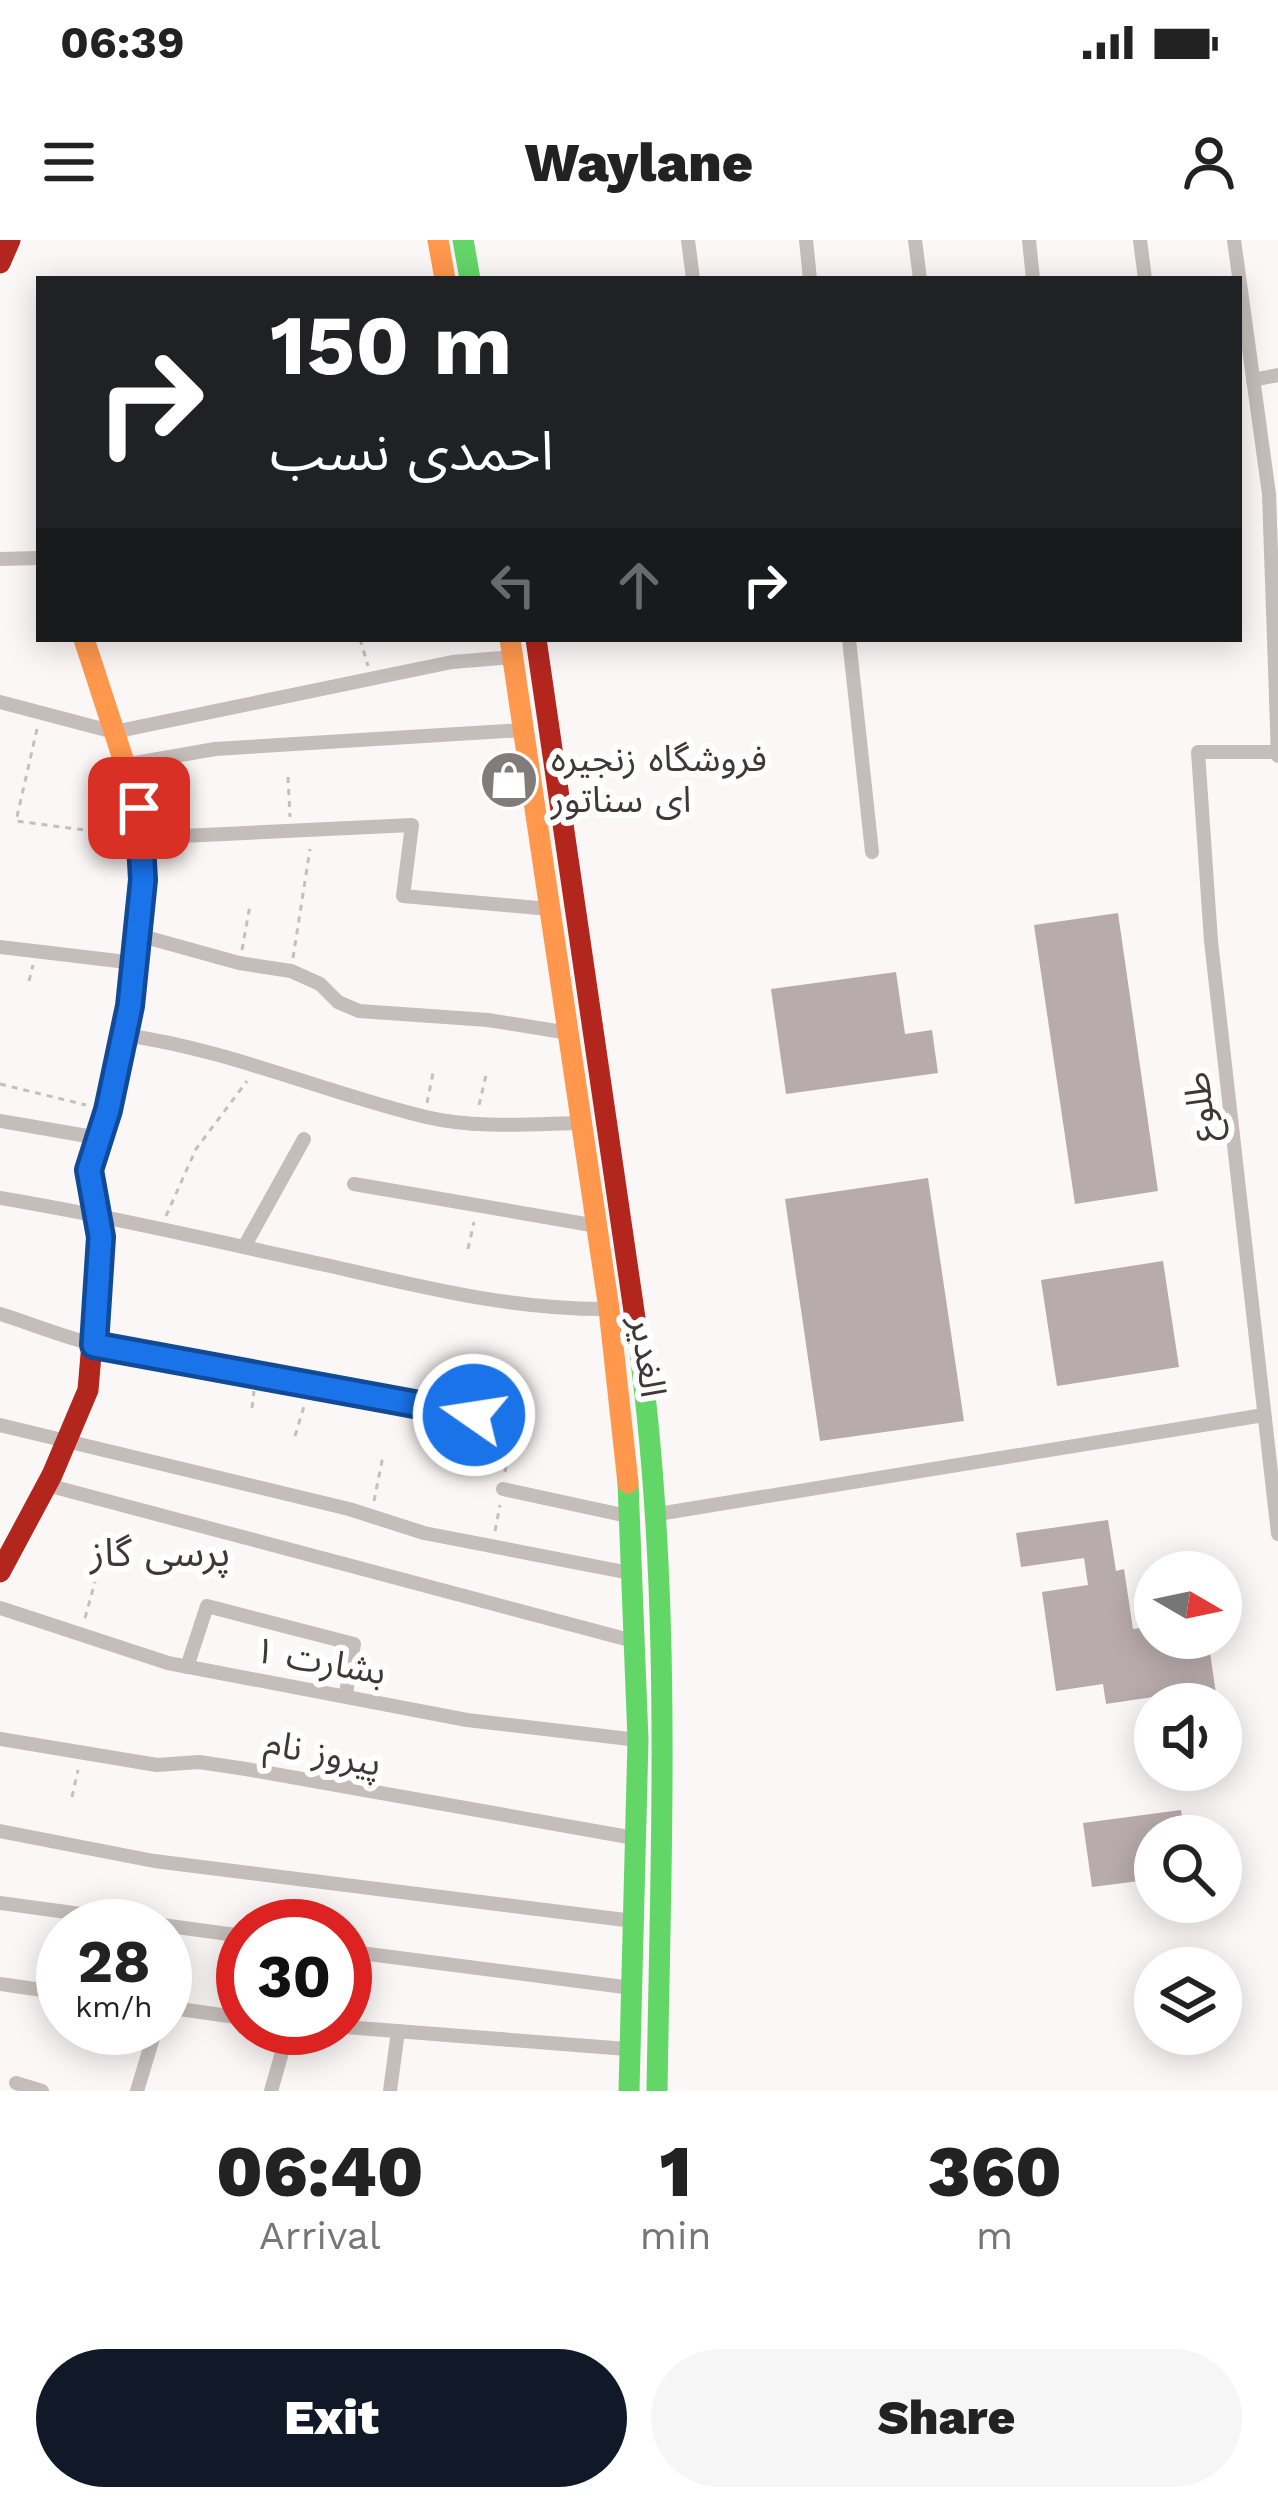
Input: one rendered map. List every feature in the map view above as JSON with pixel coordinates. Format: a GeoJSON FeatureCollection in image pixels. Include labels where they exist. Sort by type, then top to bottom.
{"type":"FeatureCollection","features":[{"type":"Feature","properties":{"kind":"main road"},"geometry":{"type":"LineString","coordinates":[[0,263],[10,240]]}},
{"type":"Feature","properties":{"kind":"main road"},"geometry":{"type":"LineString","coordinates":[[438,240],[444,276]]}},
{"type":"Feature","properties":{"kind":"main road"},"geometry":{"type":"LineString","coordinates":[[463,240],[469,276]]}},
{"type":"Feature","properties":{"kind":"main road"},"geometry":{"type":"LineString","coordinates":[[0,1572],[9,1534],[47,1485],[88,1390],[101,1237],[89,1170],[124,1035],[138,935],[143,880],[139,808],[85,642]]}},
{"type":"Feature","properties":{"kind":"main road","name":"الغدیر"},"geometry":{"type":"LineString","coordinates":[[536,642],[642,1360],[658,1514],[663,1642],[657,2091]]}},
{"type":"Feature","properties":{"kind":"main road","name":"الغدیر"},"geometry":{"type":"LineString","coordinates":[[511,648],[609,1309],[632,1517],[638,1739],[629,2091]]}},
{"type":"Feature","properties":{"kind":"main road"},"geometry":{"type":"LineString","coordinates":[[632,1517],[658,1514]]}},
{"type":"Feature","properties":{"kind":"street"},"geometry":{"type":"LineString","coordinates":[[688,240],[693,276]]}},
{"type":"Feature","properties":{"kind":"street"},"geometry":{"type":"LineString","coordinates":[[806,240],[810,276]]}},
{"type":"Feature","properties":{"kind":"street"},"geometry":{"type":"LineString","coordinates":[[915,240],[920,276]]}},
{"type":"Feature","properties":{"kind":"street"},"geometry":{"type":"LineString","coordinates":[[1029,240],[1034,276]]}},
{"type":"Feature","properties":{"kind":"street"},"geometry":{"type":"LineString","coordinates":[[1140,240],[1145,276]]}},
{"type":"Feature","properties":{"kind":"street"},"geometry":{"type":"LineString","coordinates":[[1234,240],[1239,276]]}},
{"type":"Feature","properties":{"kind":"street"},"geometry":{"type":"LineString","coordinates":[[1242,299],[1274,494],[1277,747]]}},
{"type":"Feature","properties":{"kind":"street"},"geometry":{"type":"LineString","coordinates":[[1253,380],[1278,375]]}},
{"type":"Feature","properties":{"kind":"street"},"geometry":{"type":"LineString","coordinates":[[0,559],[36,558]]}},
{"type":"Feature","properties":{"kind":"street"},"geometry":{"type":"LineString","coordinates":[[849,642],[872,851]]}},
{"type":"Feature","properties":{"kind":"street"},"geometry":{"type":"LineString","coordinates":[[0,702],[114,732],[511,648]]}},
{"type":"Feature","properties":{"kind":"street"},"geometry":{"type":"LineString","coordinates":[[124,764],[215,749],[524,730]]}},
{"type":"Feature","properties":{"kind":"street","name":"طلوع"},"geometry":{"type":"LineString","coordinates":[[1277,747],[1198,752],[1211,940],[1278,1534]]}},
{"type":"Feature","properties":{"kind":"street"},"geometry":{"type":"LineString","coordinates":[[141,838],[412,825],[403,896],[550,909]]}},
{"type":"Feature","properties":{"kind":"street"},"geometry":{"type":"LineString","coordinates":[[138,935],[239,963],[291,971],[359,1011],[488,1020],[569,1033]]}},
{"type":"Feature","properties":{"kind":"street"},"geometry":{"type":"LineString","coordinates":[[0,947],[135,963]]}},
{"type":"Feature","properties":{"kind":"street"},"geometry":{"type":"LineString","coordinates":[[124,1035],[258,1067],[425,1117],[474,1124],[582,1124]]}},
{"type":"Feature","properties":{"kind":"street"},"geometry":{"type":"LineString","coordinates":[[0,1121],[99,1138]]}},
{"type":"Feature","properties":{"kind":"street"},"geometry":{"type":"LineString","coordinates":[[244,1247],[304,1139]]}},
{"type":"Feature","properties":{"kind":"street"},"geometry":{"type":"LineString","coordinates":[[354,1184],[597,1226]]}},
{"type":"Feature","properties":{"kind":"street"},"geometry":{"type":"LineString","coordinates":[[0,1198],[97,1214],[458,1295],[547,1310],[609,1309]]}},
{"type":"Feature","properties":{"kind":"street"},"geometry":{"type":"LineString","coordinates":[[0,1314],[94,1345],[513,1424]]}},
{"type":"Feature","properties":{"kind":"street"},"geometry":{"type":"LineString","coordinates":[[658,1514],[1264,1414]]}},
{"type":"Feature","properties":{"kind":"street"},"geometry":{"type":"LineString","coordinates":[[0,1425],[424,1533],[635,1574]]}},
{"type":"Feature","properties":{"kind":"street"},"geometry":{"type":"LineString","coordinates":[[47,1485],[637,1642]]}},
{"type":"Feature","properties":{"kind":"street"},"geometry":{"type":"LineString","coordinates":[[502,1490],[632,1517]]}},
{"type":"Feature","properties":{"kind":"street"},"geometry":{"type":"LineString","coordinates":[[188,1667],[207,1606],[354,1644],[346,1694]]}},
{"type":"Feature","properties":{"kind":"street","name":"بشارت ۱"},"geometry":{"type":"LineString","coordinates":[[0,1608],[80,1637],[188,1667],[467,1720],[638,1739]]}},
{"type":"Feature","properties":{"kind":"street","name":"پیروز نام"},"geometry":{"type":"LineString","coordinates":[[0,1739],[157,1765],[199,1762],[246,1768],[634,1838]]}},
{"type":"Feature","properties":{"kind":"street"},"geometry":{"type":"LineString","coordinates":[[0,1831],[154,1861],[633,1921]]}},
{"type":"Feature","properties":{"kind":"street"},"geometry":{"type":"LineString","coordinates":[[0,1903],[216,1932]]}},
{"type":"Feature","properties":{"kind":"street"},"geometry":{"type":"LineString","coordinates":[[372,1954],[632,1988]]}},
{"type":"Feature","properties":{"kind":"street"},"geometry":{"type":"LineString","coordinates":[[0,1984],[36,1989]]}},
{"type":"Feature","properties":{"kind":"street"},"geometry":{"type":"LineString","coordinates":[[372,2029],[627,2049]]}},
{"type":"Feature","properties":{"kind":"street"},"geometry":{"type":"LineString","coordinates":[[390,2091],[398,2031]]}},
{"type":"Feature","properties":{"kind":"street"},"geometry":{"type":"LineString","coordinates":[[137,2091],[148,2055]]}},
{"type":"Feature","properties":{"kind":"street"},"geometry":{"type":"LineString","coordinates":[[271,2091],[281,2055]]}},
{"type":"Feature","properties":{"kind":"street"},"geometry":{"type":"LineString","coordinates":[[16,2083],[42,2091]]}},
{"type":"Feature","properties":{"kind":"path"},"geometry":{"type":"LineString","coordinates":[[361,642],[372,678]]}},
{"type":"Feature","properties":{"kind":"path"},"geometry":{"type":"LineString","coordinates":[[40,716],[16,820],[141,838]]}},
{"type":"Feature","properties":{"kind":"path"},"geometry":{"type":"LineString","coordinates":[[288,776],[291,831]]}},
{"type":"Feature","properties":{"kind":"path"},"geometry":{"type":"LineString","coordinates":[[291,971],[313,830]]}},
{"type":"Feature","properties":{"kind":"path"},"geometry":{"type":"LineString","coordinates":[[239,963],[250,905]]}},
{"type":"Feature","properties":{"kind":"path"},"geometry":{"type":"LineString","coordinates":[[161,1228],[196,1149],[258,1067]]}},
{"type":"Feature","properties":{"kind":"path"},"geometry":{"type":"LineString","coordinates":[[474,1124],[487,1071]]}},
{"type":"Feature","properties":{"kind":"path"},"geometry":{"type":"LineString","coordinates":[[425,1117],[433,1073]]}},
{"type":"Feature","properties":{"kind":"path"},"geometry":{"type":"LineString","coordinates":[[0,1084],[108,1110]]}},
{"type":"Feature","properties":{"kind":"path"},"geometry":{"type":"LineString","coordinates":[[468,1249],[478,1206]]}},
{"type":"Feature","properties":{"kind":"path"},"geometry":{"type":"LineString","coordinates":[[295,1436],[311,1383]]}},
{"type":"Feature","properties":{"kind":"path"},"geometry":{"type":"LineString","coordinates":[[371,1516],[383,1456]]}},
{"type":"Feature","properties":{"kind":"path"},"geometry":{"type":"LineString","coordinates":[[80,1637],[95,1582]]}},
{"type":"Feature","properties":{"kind":"path"},"geometry":{"type":"LineString","coordinates":[[72,1797],[82,1751]]}},
{"type":"Feature","properties":{"kind":"building"},"geometry":{"type":"Polygon","coordinates":[[[1118,913],[1158,1191],[1075,1204],[1034,925],[1118,913]]]}},
{"type":"Feature","properties":{"kind":"building"},"geometry":{"type":"Polygon","coordinates":[[[896,972],[905,1034],[932,1030],[938,1073],[786,1094],[771,989],[896,972]]]}},
{"type":"Feature","properties":{"kind":"building"},"geometry":{"type":"Polygon","coordinates":[[[928,1178],[964,1421],[820,1441],[785,1199],[928,1178]]]}},
{"type":"Feature","properties":{"kind":"building"},"geometry":{"type":"Polygon","coordinates":[[[1163,1261],[1179,1367],[1057,1386],[1041,1280],[1163,1261]]]}},
{"type":"Feature","properties":{"kind":"building"},"geometry":{"type":"Polygon","coordinates":[[[1108,1520],[1116,1571],[1124,1569],[1134,1659],[1211,1659],[1214,1683],[1134,1683],[1134,1700],[1106,1704],[1103,1684],[1056,1691],[1042,1592],[1088,1585],[1084,1558],[1021,1567],[1016,1533],[1108,1520]]]}},
{"type":"Feature","properties":{"kind":"building"},"geometry":{"type":"Polygon","coordinates":[[[1181,1810],[1182,1815],[1143,1815],[1181,1810]]]}},
{"type":"Feature","properties":{"kind":"building"},"geometry":{"type":"Polygon","coordinates":[[[1134,1816],[1134,1882],[1092,1887],[1083,1823],[1134,1816]]]}},
{"type":"Feature","properties":{"kind":"traffic: fast"},"geometry":{"type":"LineString","coordinates":[[463,240],[469,276]]}},
{"type":"Feature","properties":{"kind":"traffic: fast"},"geometry":{"type":"LineString","coordinates":[[636,1325],[648,1420],[660,1611],[657,2091]]}},
{"type":"Feature","properties":{"kind":"traffic: fast"},"geometry":{"type":"LineString","coordinates":[[628,1483],[638,1740],[629,2091]]}},
{"type":"Feature","properties":{"kind":"traffic: slow"},"geometry":{"type":"LineString","coordinates":[[438,240],[444,276]]}},
{"type":"Feature","properties":{"kind":"traffic: slow"},"geometry":{"type":"LineString","coordinates":[[85,642],[139,808],[143,880],[138,928]]}},
{"type":"Feature","properties":{"kind":"traffic: slow"},"geometry":{"type":"LineString","coordinates":[[510,642],[609,1309],[628,1483]]}},
{"type":"Feature","properties":{"kind":"traffic: jam"},"geometry":{"type":"LineString","coordinates":[[0,263],[10,240]]}},
{"type":"Feature","properties":{"kind":"traffic: jam"},"geometry":{"type":"LineString","coordinates":[[536,642],[636,1325]]}},
{"type":"Feature","properties":{"kind":"traffic: jam"},"geometry":{"type":"LineString","coordinates":[[0,1572],[52,1475],[88,1390],[101,1237],[89,1170],[108,1110],[130,1006],[138,928]]}},
{"type":"Feature","properties":{"kind":"place","name":"فروشگاه زنجیره ای سناتور"},"geometry":{"type":"Point","coordinates":[509,780]}},
{"type":"Feature","properties":{"kind":"district","name":"پرسی گاز"},"geometry":{"type":"Point","coordinates":[160,1552]}},
{"type":"Feature","properties":{"kind":"route"},"geometry":{"type":"LineString","coordinates":[[139,808],[143,880],[130,1006],[108,1110],[89,1170],[101,1237],[94,1345],[474,1415]]}}]}
